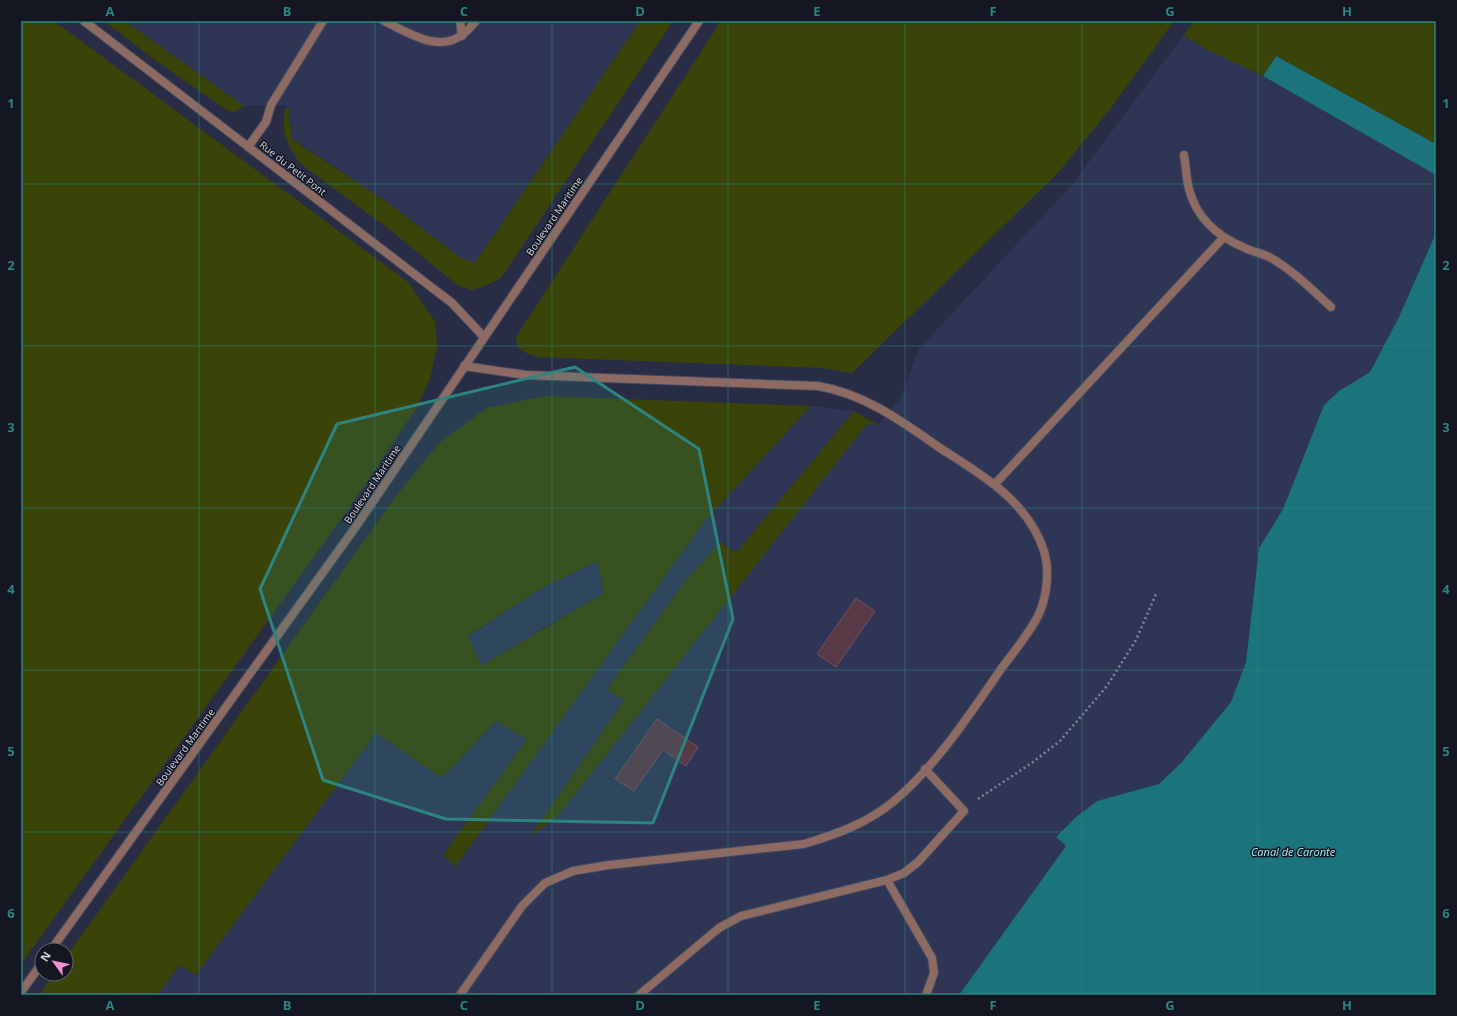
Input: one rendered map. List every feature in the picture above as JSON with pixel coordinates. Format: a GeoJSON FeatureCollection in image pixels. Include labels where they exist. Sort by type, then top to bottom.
{"type":"FeatureCollection","features":[{"type":"Feature","properties":{"kind":"street","name":"Rue du Petit Pont"},"geometry":{"type":"LineString","coordinates":[[84,21],[452,303],[484,337]]}},
{"type":"Feature","properties":{"kind":"street"},"geometry":{"type":"LineString","coordinates":[[248,147],[266,122],[271,105],[323,21]]}},
{"type":"Feature","properties":{"kind":"street"},"geometry":{"type":"LineString","coordinates":[[384,21],[423,40],[442,43],[462,36],[476,21]]}},
{"type":"Feature","properties":{"kind":"street"},"geometry":{"type":"LineString","coordinates":[[460,21],[462,36]]}},
{"type":"Feature","properties":{"kind":"street","name":"Boulevard Maritime"},"geometry":{"type":"LineString","coordinates":[[57,942],[357,525],[699,21]]}},
{"type":"Feature","properties":{"kind":"street"},"geometry":{"type":"LineString","coordinates":[[1184,155],[1189,188],[1197,208],[1208,224],[1223,238],[1271,258],[1291,271],[1331,307]]}},
{"type":"Feature","properties":{"kind":"street"},"geometry":{"type":"LineString","coordinates":[[995,484],[1223,238]]}},
{"type":"Feature","properties":{"kind":"street"},"geometry":{"type":"LineString","coordinates":[[460,995],[522,906],[545,883],[573,871],[609,865],[804,844],[836,834],[864,822],[894,801],[925,769],[966,719],[1037,617],[1047,584],[1044,552],[1032,525],[1017,505],[995,484],[888,413],[855,396],[831,388],[818,386],[526,375],[464,366]]}},
{"type":"Feature","properties":{"kind":"street"},"geometry":{"type":"LineString","coordinates":[[639,995],[719,928],[741,916],[887,880],[904,873],[918,862],[964,811],[925,769]]}},
{"type":"Feature","properties":{"kind":"street"},"geometry":{"type":"LineString","coordinates":[[887,880],[932,958],[934,973],[926,995]]}},
{"type":"Feature","properties":{"kind":"street"},"geometry":{"type":"LineString","coordinates":[[21,992],[34,974]]}},
{"type":"Feature","properties":{"kind":"path"},"geometry":{"type":"LineString","coordinates":[[964,811],[979,798],[1033,762],[1060,741],[1107,686],[1136,640],[1156,594]]}},
{"type":"Feature","properties":{"kind":"highlighted area"},"geometry":{"type":"Polygon","coordinates":[[[575,367],[699,449],[733,619],[653,823],[446,819],[323,780],[260,589],[337,424],[575,367]]]}},
{"type":"Feature","properties":{"kind":"shaded area"},"geometry":{"type":"Polygon","coordinates":[[[21,21],[54,21],[408,282],[435,322],[437,347],[430,378],[417,407],[354,501],[37,942],[34,942],[34,946],[21,964],[21,21]]]}},
{"type":"Feature","properties":{"kind":"shaded area"},"geometry":{"type":"Polygon","coordinates":[[[104,21],[125,21],[244,106],[234,112],[228,111],[155,60],[104,21]]]}},
{"type":"Feature","properties":{"kind":"shaded area"},"geometry":{"type":"Polygon","coordinates":[[[125,21],[640,21],[475,263],[461,258],[387,202],[292,138],[288,105],[244,106],[125,21]]]}},
{"type":"Feature","properties":{"kind":"shaded area"},"geometry":{"type":"Polygon","coordinates":[[[640,21],[673,21],[501,278],[485,286],[471,290],[457,285],[394,233],[301,164],[288,144],[284,128],[284,120],[288,105],[292,139],[387,202],[461,258],[475,263],[640,21]]]}},
{"type":"Feature","properties":{"kind":"shaded area"},"geometry":{"type":"Polygon","coordinates":[[[721,21],[1174,21],[1111,108],[1057,174],[852,373],[823,368],[538,357],[522,351],[518,345],[516,337],[721,21]]]}},
{"type":"Feature","properties":{"kind":"shaded area"},"geometry":{"type":"Polygon","coordinates":[[[1194,21],[1436,21],[1436,144],[1276,56],[1263,76],[1206,49],[1184,35],[1194,21]]]}},
{"type":"Feature","properties":{"kind":"shaded area"},"geometry":{"type":"Polygon","coordinates":[[[1184,35],[1206,49],[1263,76],[1436,175],[1436,233],[1399,317],[1370,372],[1339,391],[1324,405],[1283,509],[1259,548],[1246,662],[1231,702],[1181,763],[1159,784],[1097,801],[1076,817],[1056,836],[1066,846],[959,995],[158,995],[179,965],[196,975],[376,733],[442,778],[497,721],[527,739],[443,855],[456,865],[704,522],[811,406],[854,411],[736,553],[720,543],[683,584],[607,688],[624,700],[531,836],[867,424],[878,425],[900,399],[919,349],[1071,186],[1184,35]]]}},
{"type":"Feature","properties":{"kind":"shaded area"},"geometry":{"type":"Polygon","coordinates":[[[544,396],[811,406],[704,522],[456,866],[443,855],[527,739],[496,721],[442,778],[376,733],[196,975],[179,965],[158,995],[39,995],[48,982],[74,982],[74,946],[396,496],[439,443],[487,408],[544,396]],[[597,561],[540,589],[468,636],[481,666],[604,593],[597,561]]]}},
{"type":"Feature","properties":{"kind":"shaded area"},"geometry":{"type":"Polygon","coordinates":[[[854,411],[878,425],[867,424],[558,816],[530,837],[624,700],[607,689],[683,584],[720,542],[736,553],[854,411]]]}},
{"type":"Feature","properties":{"kind":"shaded area"},"geometry":{"type":"Polygon","coordinates":[[[597,561],[604,593],[543,628],[481,667],[468,637],[540,589],[597,561]]]}},
{"type":"Feature","properties":{"kind":"water"},"geometry":{"type":"Polygon","coordinates":[[[1276,56],[1436,144],[1436,175],[1263,76],[1276,56]]]}},
{"type":"Feature","properties":{"kind":"water","name":"Canal de Caronte"},"geometry":{"type":"Polygon","coordinates":[[[1436,233],[1436,995],[959,995],[1066,846],[1056,837],[1076,817],[1097,801],[1159,784],[1181,763],[1231,702],[1246,662],[1259,548],[1283,509],[1324,405],[1339,391],[1370,372],[1399,317],[1436,233]]]}},
{"type":"Feature","properties":{"kind":"building"},"geometry":{"type":"Polygon","coordinates":[[[856,598],[875,611],[836,667],[817,654],[856,598]]]}},
{"type":"Feature","properties":{"kind":"building"},"geometry":{"type":"Polygon","coordinates":[[[657,719],[698,747],[686,766],[663,750],[634,791],[615,779],[657,719]]]}}]}
